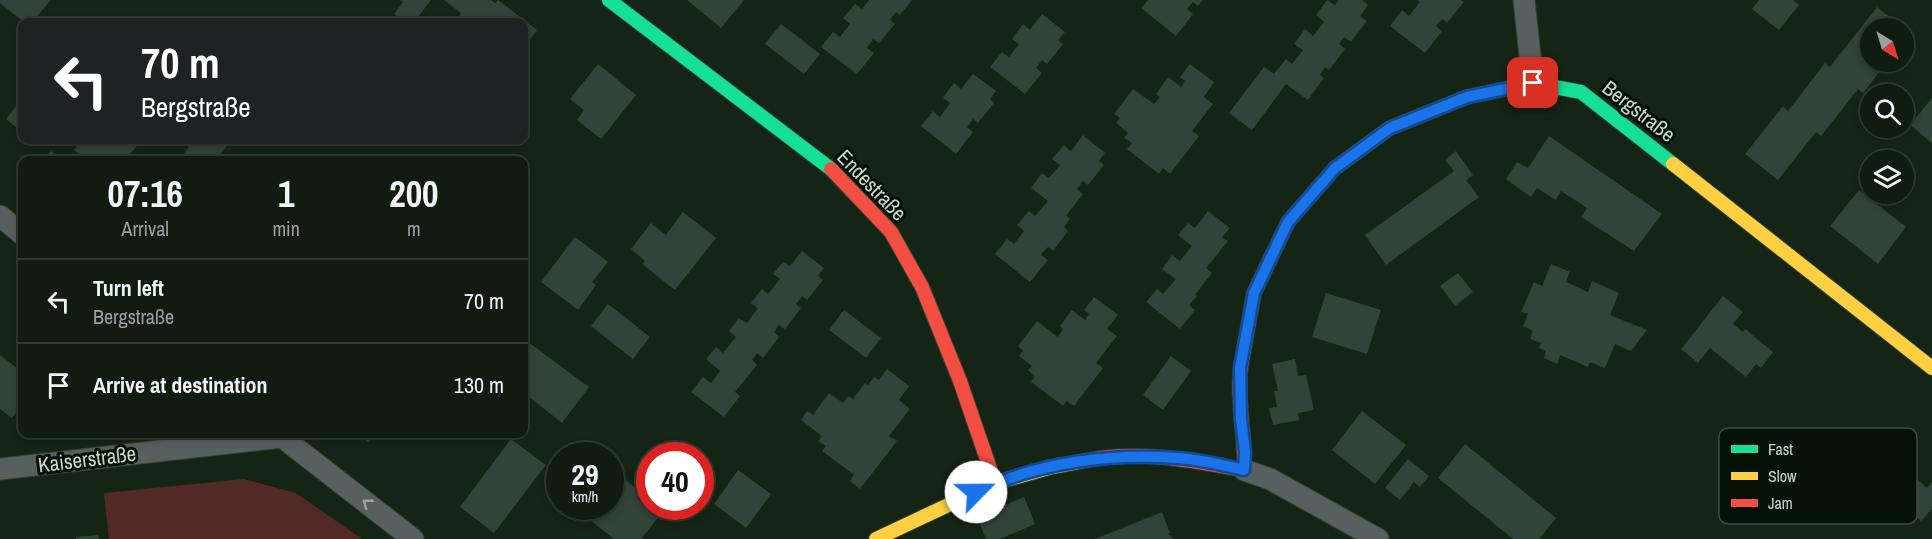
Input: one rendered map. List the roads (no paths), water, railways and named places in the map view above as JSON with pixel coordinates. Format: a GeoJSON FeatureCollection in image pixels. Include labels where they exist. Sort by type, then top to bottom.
{"type":"FeatureCollection","features":[{"type":"Feature","properties":{"kind":"street","name":"Endestraße"},"geometry":{"type":"LineString","coordinates":[[609,0],[837,174],[891,232],[922,287],[960,381],[995,483]]}},
{"type":"Feature","properties":{"kind":"street"},"geometry":{"type":"LineString","coordinates":[[1524,0],[1533,83]]}},
{"type":"Feature","properties":{"kind":"street","name":"Bergstraße"},"geometry":{"type":"LineString","coordinates":[[1244,470],[1240,368],[1254,293],[1288,222],[1335,168],[1390,128],[1467,97],[1533,83],[1581,92],[1932,368]]}},
{"type":"Feature","properties":{"kind":"street"},"geometry":{"type":"LineString","coordinates":[[0,216],[18,231]]}},
{"type":"Feature","properties":{"kind":"street","name":"Kaiserstraße"},"geometry":{"type":"LineString","coordinates":[[0,469],[255,438]]}},
{"type":"Feature","properties":{"kind":"street"},"geometry":{"type":"LineString","coordinates":[[284,438],[414,539]]}},
{"type":"Feature","properties":{"kind":"street"},"geometry":{"type":"LineString","coordinates":[[876,539],[995,483],[1052,467],[1111,456],[1178,458],[1244,470],[1270,479],[1378,539]]}}]}
